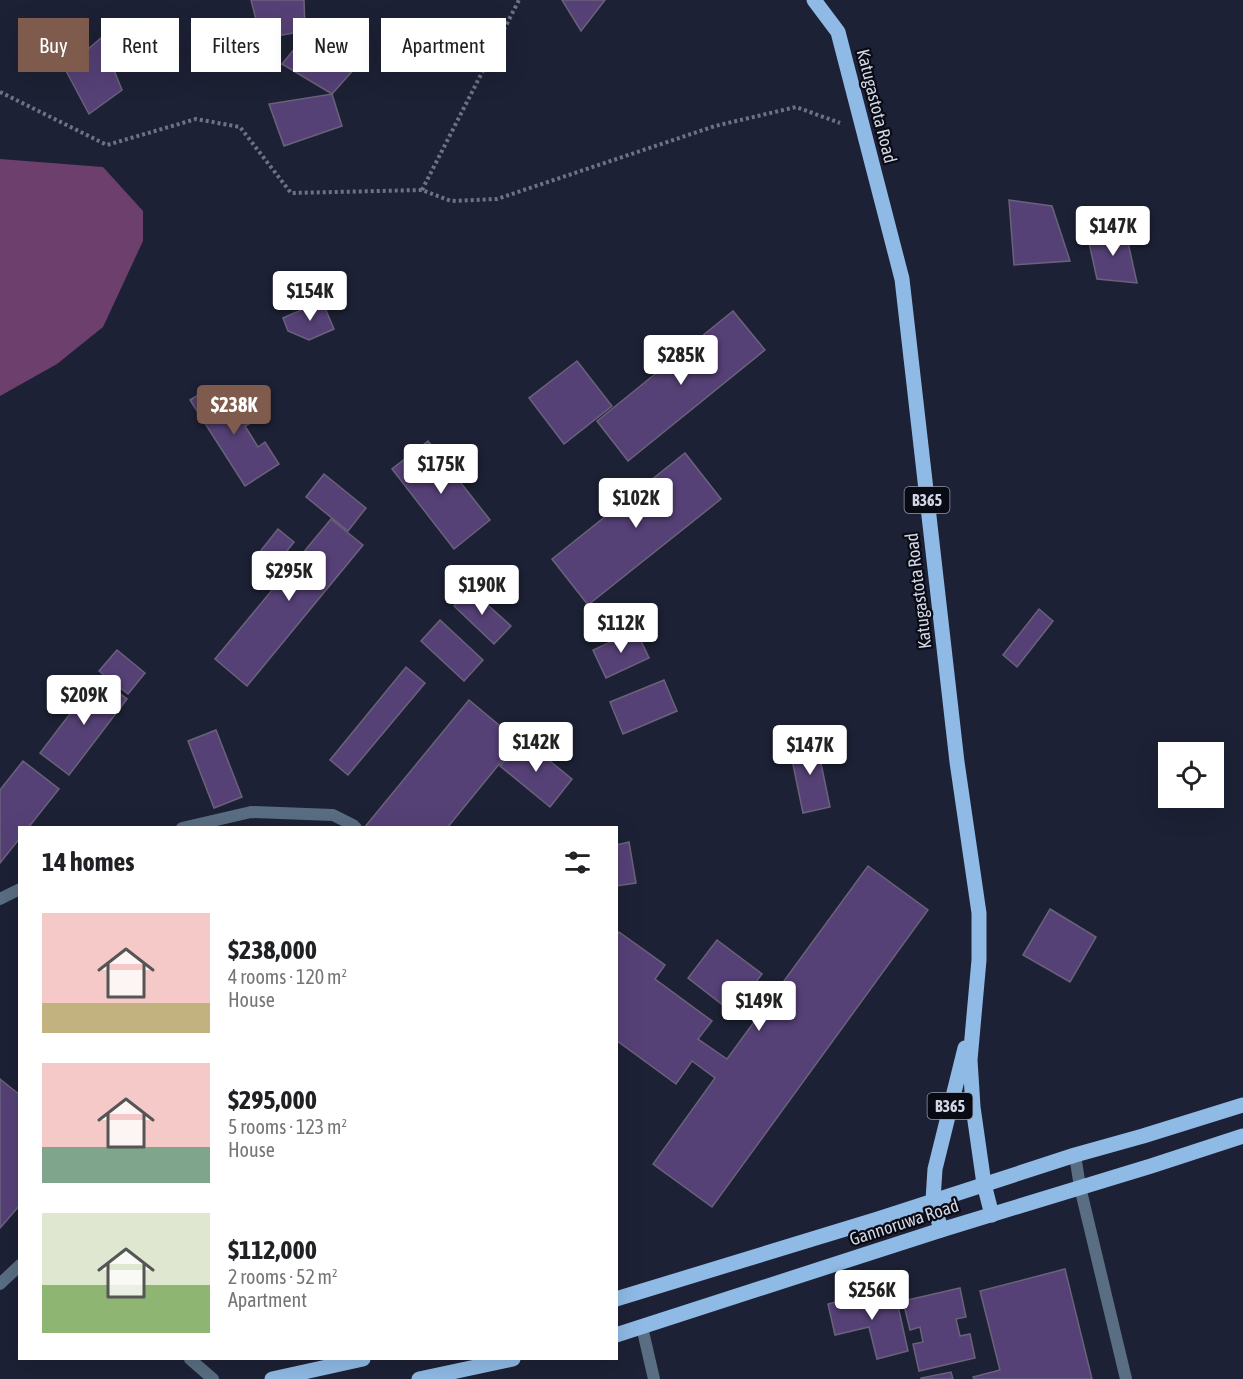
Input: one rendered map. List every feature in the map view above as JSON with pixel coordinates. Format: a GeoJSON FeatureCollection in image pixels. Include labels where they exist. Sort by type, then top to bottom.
{"type":"FeatureCollection","features":[{"type":"Feature","properties":{"kind":"main road","name":"Katugastota Road"},"geometry":{"type":"LineString","coordinates":[[814,0],[838,32],[902,279],[957,762],[979,913],[979,960],[970,1060],[973,1107],[984,1184],[992,1215]]}},
{"type":"Feature","properties":{"kind":"main road","name":"Katugastota Road"},"geometry":{"type":"LineString","coordinates":[[941,1230],[933,1200],[935,1168],[974,1013]]}},
{"type":"Feature","properties":{"kind":"main road","name":"Gannoruwa Road"},"geometry":{"type":"LineString","coordinates":[[618,1298],[878,1219],[1075,1155],[1243,1105]]}},
{"type":"Feature","properties":{"kind":"main road","name":"Gannoruwa Road"},"geometry":{"type":"LineString","coordinates":[[618,1334],[1243,1136]]}},
{"type":"Feature","properties":{"kind":"main road"},"geometry":{"type":"LineString","coordinates":[[272,1379],[358,1360]]}},
{"type":"Feature","properties":{"kind":"main road"},"geometry":{"type":"LineString","coordinates":[[419,1379],[508,1360]]}},
{"type":"Feature","properties":{"kind":"street"},"geometry":{"type":"LineString","coordinates":[[191,826],[251,812],[333,815],[354,826]]}},
{"type":"Feature","properties":{"kind":"street"},"geometry":{"type":"LineString","coordinates":[[0,899],[18,890]]}},
{"type":"Feature","properties":{"kind":"street"},"geometry":{"type":"LineString","coordinates":[[1075,1155],[1080,1186],[1126,1379]]}},
{"type":"Feature","properties":{"kind":"street"},"geometry":{"type":"LineString","coordinates":[[0,1284],[18,1267]]}},
{"type":"Feature","properties":{"kind":"street"},"geometry":{"type":"LineString","coordinates":[[642,1327],[654,1379]]}},
{"type":"Feature","properties":{"kind":"street"},"geometry":{"type":"LineString","coordinates":[[191,1360],[213,1379]]}},
{"type":"Feature","properties":{"kind":"path"},"geometry":{"type":"LineString","coordinates":[[422,190],[519,0]]}},
{"type":"Feature","properties":{"kind":"path"},"geometry":{"type":"LineString","coordinates":[[0,92],[107,145],[196,119],[240,127],[291,193],[422,190],[451,201],[497,199],[715,126],[796,108],[863,132]]}},
{"type":"Feature","properties":{"kind":"shaded area"},"geometry":{"type":"Polygon","coordinates":[[[0,159],[103,167],[143,211],[143,241],[103,327],[57,364],[0,396],[0,159]]]}},
{"type":"Feature","properties":{"kind":"building"},"geometry":{"type":"Polygon","coordinates":[[[251,0],[304,0],[305,18],[293,18],[293,33],[281,35],[281,18],[256,18],[251,0]]]}},
{"type":"Feature","properties":{"kind":"building"},"geometry":{"type":"Polygon","coordinates":[[[562,0],[605,0],[581,31],[562,0]]]}},
{"type":"Feature","properties":{"kind":"building"},"geometry":{"type":"Polygon","coordinates":[[[101,38],[101,72],[115,72],[122,90],[89,114],[67,72],[89,72],[89,48],[101,38]]]}},
{"type":"Feature","properties":{"kind":"building"},"geometry":{"type":"Polygon","coordinates":[[[293,51],[293,71],[282,64],[293,51]]]}},
{"type":"Feature","properties":{"kind":"building"},"geometry":{"type":"Polygon","coordinates":[[[295,72],[351,72],[332,94],[295,72]]]}},
{"type":"Feature","properties":{"kind":"building"},"geometry":{"type":"Polygon","coordinates":[[[332,94],[342,126],[284,146],[269,104],[332,94]]]}},
{"type":"Feature","properties":{"kind":"building"},"geometry":{"type":"Polygon","coordinates":[[[1009,200],[1052,206],[1070,261],[1014,265],[1009,200]]]}},
{"type":"Feature","properties":{"kind":"building"},"geometry":{"type":"Polygon","coordinates":[[[1125,229],[1137,283],[1097,279],[1088,238],[1125,229]]]}},
{"type":"Feature","properties":{"kind":"building"},"geometry":{"type":"Polygon","coordinates":[[[322,301],[334,329],[309,340],[288,331],[283,318],[322,301]]]}},
{"type":"Feature","properties":{"kind":"building"},"geometry":{"type":"Polygon","coordinates":[[[733,311],[765,350],[628,461],[597,421],[733,311]]]}},
{"type":"Feature","properties":{"kind":"building"},"geometry":{"type":"Polygon","coordinates":[[[577,361],[612,406],[564,444],[529,398],[577,361]]]}},
{"type":"Feature","properties":{"kind":"building"},"geometry":{"type":"Polygon","coordinates":[[[211,387],[220,402],[232,394],[251,423],[245,426],[258,447],[265,442],[279,464],[245,486],[190,400],[211,387]]]}},
{"type":"Feature","properties":{"kind":"building"},"geometry":{"type":"Polygon","coordinates":[[[428,441],[490,520],[454,549],[392,469],[428,441]]]}},
{"type":"Feature","properties":{"kind":"building"},"geometry":{"type":"Polygon","coordinates":[[[685,453],[721,499],[588,605],[552,559],[685,453]]]}},
{"type":"Feature","properties":{"kind":"building"},"geometry":{"type":"Polygon","coordinates":[[[324,474],[366,508],[348,531],[306,497],[324,474]]]}},
{"type":"Feature","properties":{"kind":"building"},"geometry":{"type":"Polygon","coordinates":[[[331,519],[363,545],[247,686],[215,659],[331,519]]]}},
{"type":"Feature","properties":{"kind":"building"},"geometry":{"type":"Polygon","coordinates":[[[278,529],[294,542],[275,566],[259,553],[278,529]]]}},
{"type":"Feature","properties":{"kind":"building"},"geometry":{"type":"Polygon","coordinates":[[[470,589],[511,626],[494,644],[454,606],[470,589]]]}},
{"type":"Feature","properties":{"kind":"building"},"geometry":{"type":"Polygon","coordinates":[[[1039,609],[1053,621],[1017,667],[1003,655],[1039,609]]]}},
{"type":"Feature","properties":{"kind":"building"},"geometry":{"type":"Polygon","coordinates":[[[440,620],[483,660],[464,681],[421,641],[440,620]]]}},
{"type":"Feature","properties":{"kind":"building"},"geometry":{"type":"Polygon","coordinates":[[[636,630],[649,658],[606,678],[593,650],[636,630]]]}},
{"type":"Feature","properties":{"kind":"building"},"geometry":{"type":"Polygon","coordinates":[[[117,650],[145,673],[128,694],[99,671],[117,650]]]}},
{"type":"Feature","properties":{"kind":"building"},"geometry":{"type":"Polygon","coordinates":[[[406,667],[425,683],[348,775],[330,760],[406,667]]]}},
{"type":"Feature","properties":{"kind":"building"},"geometry":{"type":"Polygon","coordinates":[[[98,677],[127,699],[69,775],[40,753],[98,677]]]}},
{"type":"Feature","properties":{"kind":"building"},"geometry":{"type":"Polygon","coordinates":[[[664,680],[677,711],[623,734],[610,702],[664,680]]]}},
{"type":"Feature","properties":{"kind":"building"},"geometry":{"type":"Polygon","coordinates":[[[469,700],[518,741],[449,826],[366,826],[469,700]]]}},
{"type":"Feature","properties":{"kind":"building"},"geometry":{"type":"Polygon","coordinates":[[[216,730],[242,797],[214,808],[188,741],[216,730]]]}},
{"type":"Feature","properties":{"kind":"building"},"geometry":{"type":"Polygon","coordinates":[[[523,739],[572,779],[550,807],[500,766],[523,739]]]}},
{"type":"Feature","properties":{"kind":"building"},"geometry":{"type":"Polygon","coordinates":[[[816,739],[830,807],[803,813],[789,745],[816,739]]]}},
{"type":"Feature","properties":{"kind":"building"},"geometry":{"type":"Polygon","coordinates":[[[23,761],[59,789],[30,826],[18,826],[18,840],[0,863],[0,790],[23,761]]]}},
{"type":"Feature","properties":{"kind":"building"},"geometry":{"type":"Polygon","coordinates":[[[629,842],[636,883],[618,886],[618,845],[629,842]]]}},
{"type":"Feature","properties":{"kind":"building"},"geometry":{"type":"Polygon","coordinates":[[[868,866],[928,910],[712,1207],[653,1164],[715,1078],[692,1061],[676,1084],[618,1041],[619,932],[665,965],[655,979],[712,1021],[698,1039],[727,1059],[868,866]]]}},
{"type":"Feature","properties":{"kind":"building"},"geometry":{"type":"Polygon","coordinates":[[[1050,909],[1096,937],[1070,982],[1023,955],[1050,909]]]}},
{"type":"Feature","properties":{"kind":"building"},"geometry":{"type":"Polygon","coordinates":[[[717,940],[762,974],[733,1013],[688,978],[717,940]]]}},
{"type":"Feature","properties":{"kind":"building"},"geometry":{"type":"Polygon","coordinates":[[[0,1079],[18,1093],[18,1207],[0,1228],[0,1079]]]}},
{"type":"Feature","properties":{"kind":"building"},"geometry":{"type":"Polygon","coordinates":[[[1065,1269],[1092,1379],[974,1379],[973,1377],[1000,1370],[980,1291],[1065,1269]]]}},
{"type":"Feature","properties":{"kind":"building"},"geometry":{"type":"Polygon","coordinates":[[[894,1288],[908,1351],[877,1359],[869,1327],[835,1335],[828,1304],[894,1288]]]}},
{"type":"Feature","properties":{"kind":"building"},"geometry":{"type":"Polygon","coordinates":[[[960,1288],[966,1317],[956,1319],[960,1336],[970,1334],[975,1358],[919,1371],[913,1344],[923,1342],[920,1327],[910,1330],[903,1301],[960,1288]]]}},
{"type":"Feature","properties":{"kind":"building"},"geometry":{"type":"Polygon","coordinates":[[[951,1372],[953,1379],[921,1379],[921,1378],[951,1372]]]}}]}
